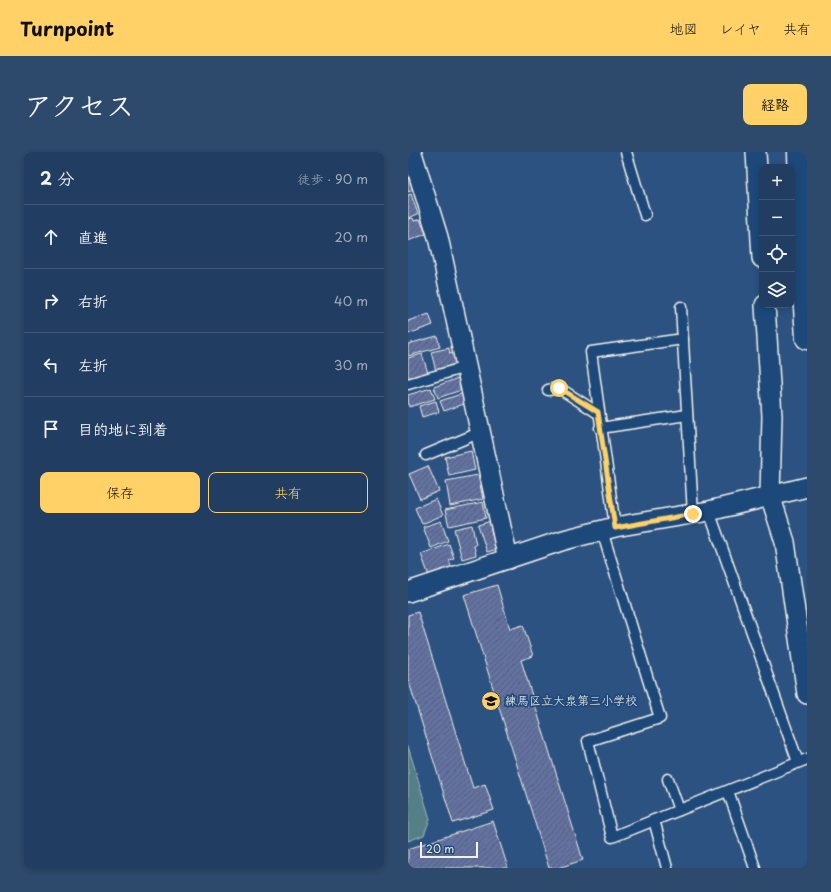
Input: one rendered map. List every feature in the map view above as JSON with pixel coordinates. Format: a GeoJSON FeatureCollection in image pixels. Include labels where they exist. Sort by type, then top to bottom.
{"type":"FeatureCollection","features":[{"type":"Feature","properties":{"kind":"highway"},"geometry":{"type":"LineString","coordinates":[[799,152],[802,262],[807,338]]}},
{"type":"Feature","properties":{"kind":"street"},"geometry":{"type":"LineString","coordinates":[[756,152],[761,236]]}},
{"type":"Feature","properties":{"kind":"street"},"geometry":{"type":"LineString","coordinates":[[412,154],[438,237],[508,559]]}},
{"type":"Feature","properties":{"kind":"street"},"geometry":{"type":"LineString","coordinates":[[765,308],[777,494],[807,694]]}},
{"type":"Feature","properties":{"kind":"street"},"geometry":{"type":"LineString","coordinates":[[408,592],[564,540],[609,529],[701,513],[754,501],[807,486]]}},
{"type":"Feature","properties":{"kind":"lane"},"geometry":{"type":"LineString","coordinates":[[626,152],[645,215]]}},
{"type":"Feature","properties":{"kind":"lane"},"geometry":{"type":"LineString","coordinates":[[681,307],[683,339],[687,414],[701,513],[802,761],[612,837],[588,741],[660,718],[609,529],[600,428],[590,352],[683,339]]}},
{"type":"Feature","properties":{"kind":"lane"},"geometry":{"type":"LineString","coordinates":[[408,384],[466,367]]}},
{"type":"Feature","properties":{"kind":"lane"},"geometry":{"type":"LineString","coordinates":[[548,390],[559,388],[598,412]]}},
{"type":"Feature","properties":{"kind":"lane"},"geometry":{"type":"LineString","coordinates":[[600,428],[687,414]]}},
{"type":"Feature","properties":{"kind":"lane"},"geometry":{"type":"LineString","coordinates":[[426,456],[480,432]]}},
{"type":"Feature","properties":{"kind":"lane"},"geometry":{"type":"LineString","coordinates":[[668,778],[679,810]]}},
{"type":"Feature","properties":{"kind":"lane"},"geometry":{"type":"LineString","coordinates":[[728,791],[755,868]]}},
{"type":"Feature","properties":{"kind":"lane"},"geometry":{"type":"LineString","coordinates":[[654,820],[667,868]]}},
{"type":"Feature","properties":{"kind":"green space"},"geometry":{"type":"Polygon","coordinates":[[[408,746],[430,819],[424,835],[408,841],[408,746]]]}},
{"type":"Feature","properties":{"kind":"building"},"geometry":{"type":"Polygon","coordinates":[[[408,172],[416,189],[408,192],[408,172]]]}},
{"type":"Feature","properties":{"kind":"building"},"geometry":{"type":"Polygon","coordinates":[[[411,194],[418,214],[408,218],[408,195],[411,194]]]}},
{"type":"Feature","properties":{"kind":"building"},"geometry":{"type":"Polygon","coordinates":[[[413,218],[414,221],[420,219],[426,234],[408,241],[408,219],[413,218]]]}},
{"type":"Feature","properties":{"kind":"building"},"geometry":{"type":"Polygon","coordinates":[[[429,314],[433,325],[408,334],[408,321],[429,314]]]}},
{"type":"Feature","properties":{"kind":"building"},"geometry":{"type":"Polygon","coordinates":[[[437,336],[440,347],[408,356],[408,344],[437,336]]]}},
{"type":"Feature","properties":{"kind":"building"},"geometry":{"type":"Polygon","coordinates":[[[449,348],[450,354],[454,352],[458,365],[436,371],[431,352],[449,348]]]}},
{"type":"Feature","properties":{"kind":"building"},"geometry":{"type":"Polygon","coordinates":[[[422,354],[428,373],[408,379],[408,358],[422,354]]]}},
{"type":"Feature","properties":{"kind":"building"},"geometry":{"type":"Polygon","coordinates":[[[461,377],[464,389],[438,398],[434,387],[461,377]]]}},
{"type":"Feature","properties":{"kind":"building"},"geometry":{"type":"Polygon","coordinates":[[[431,388],[435,399],[409,407],[408,395],[431,388]]]}},
{"type":"Feature","properties":{"kind":"building"},"geometry":{"type":"Polygon","coordinates":[[[464,393],[467,403],[444,411],[440,401],[464,393]]]}},
{"type":"Feature","properties":{"kind":"building"},"geometry":{"type":"Polygon","coordinates":[[[436,401],[439,412],[422,417],[419,406],[436,401]]]}},
{"type":"Feature","properties":{"kind":"building"},"geometry":{"type":"Polygon","coordinates":[[[471,451],[475,470],[449,476],[445,457],[471,451]]]}},
{"type":"Feature","properties":{"kind":"building"},"geometry":{"type":"Polygon","coordinates":[[[428,466],[439,491],[420,499],[409,474],[428,466]]]}},
{"type":"Feature","properties":{"kind":"building"},"geometry":{"type":"Polygon","coordinates":[[[478,475],[483,499],[450,506],[446,481],[478,475]]]}},
{"type":"Feature","properties":{"kind":"building"},"geometry":{"type":"Polygon","coordinates":[[[436,499],[443,515],[422,524],[415,508],[436,499]]]}},
{"type":"Feature","properties":{"kind":"building"},"geometry":{"type":"Polygon","coordinates":[[[483,502],[486,518],[449,526],[445,510],[483,502]]]}},
{"type":"Feature","properties":{"kind":"building"},"geometry":{"type":"Polygon","coordinates":[[[441,521],[448,541],[431,548],[423,527],[441,521]]]}},
{"type":"Feature","properties":{"kind":"building"},"geometry":{"type":"Polygon","coordinates":[[[491,521],[500,548],[487,552],[478,525],[491,521]]]}},
{"type":"Feature","properties":{"kind":"building"},"geometry":{"type":"Polygon","coordinates":[[[472,525],[476,545],[474,546],[476,555],[462,559],[454,529],[472,525]]]}},
{"type":"Feature","properties":{"kind":"building"},"geometry":{"type":"Polygon","coordinates":[[[449,544],[454,558],[449,560],[452,568],[429,576],[421,554],[449,544]]]}},
{"type":"Feature","properties":{"kind":"building"},"geometry":{"type":"Polygon","coordinates":[[[497,585],[510,629],[523,625],[533,656],[521,660],[583,860],[558,868],[549,868],[464,595],[497,585]]]}},
{"type":"Feature","properties":{"kind":"building"},"geometry":{"type":"Polygon","coordinates":[[[418,612],[473,788],[485,784],[494,810],[453,823],[408,679],[408,615],[418,612]]]}},
{"type":"Feature","properties":{"kind":"building"},"geometry":{"type":"Polygon","coordinates":[[[493,821],[508,868],[408,868],[408,849],[493,821]]]}},
{"type":"Feature","properties":{"kind":"place","name":"練馬区立大泉第三小学校"},"geometry":{"type":"Point","coordinates":[491,701]}},
{"type":"Feature","properties":{"kind":"route"},"geometry":{"type":"LineString","coordinates":[[559,388],[598,412],[615,528],[693,514]]}}]}
